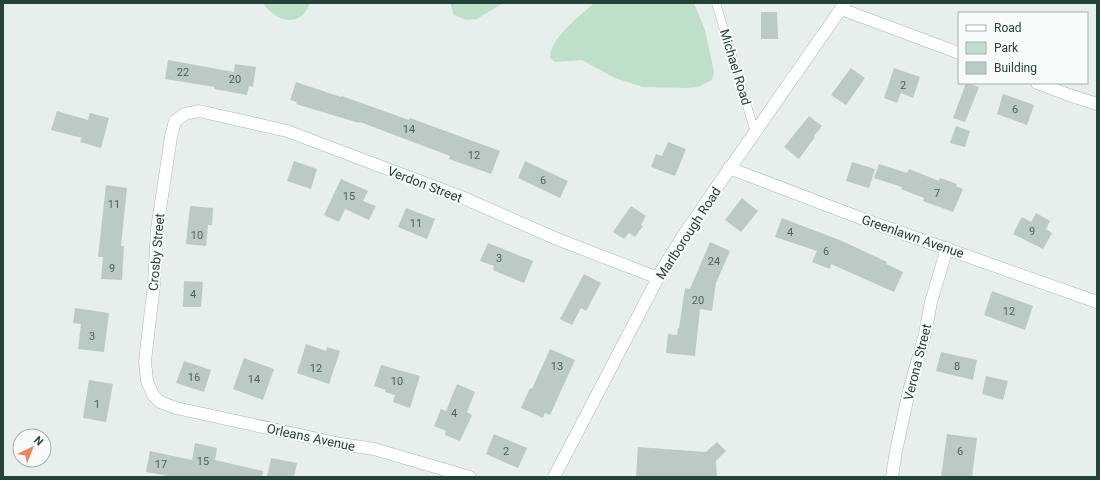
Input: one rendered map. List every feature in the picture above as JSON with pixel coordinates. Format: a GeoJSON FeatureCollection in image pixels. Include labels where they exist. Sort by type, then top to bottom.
{"type":"FeatureCollection","features":[{"type":"Feature","properties":{"kind":"street","name":"Marlborough Road"},"geometry":{"type":"LineString","coordinates":[[554,477],[658,278],[683,236],[843,6]]}},
{"type":"Feature","properties":{"kind":"street"},"geometry":{"type":"LineString","coordinates":[[843,6],[958,53]]}},
{"type":"Feature","properties":{"kind":"street"},"geometry":{"type":"LineString","coordinates":[[1040,84],[1097,104]]}},
{"type":"Feature","properties":{"kind":"street","name":"Verdon Street"},"geometry":{"type":"LineString","coordinates":[[185,114],[199,111],[287,131],[459,196],[557,238],[658,278]]}},
{"type":"Feature","properties":{"kind":"street","name":"Crosby Street"},"geometry":{"type":"LineString","coordinates":[[153,395],[146,381],[145,361],[154,284],[157,229],[171,137],[175,121],[185,114]]}},
{"type":"Feature","properties":{"kind":"street","name":"Greenlawn Avenue"},"geometry":{"type":"LineString","coordinates":[[729,168],[871,222],[1097,302]]}},
{"type":"Feature","properties":{"kind":"street","name":"Verona Street"},"geometry":{"type":"LineString","coordinates":[[892,477],[896,451],[911,384],[925,334],[931,302],[947,248]]}},
{"type":"Feature","properties":{"kind":"street","name":"Orleans Avenue"},"geometry":{"type":"LineString","coordinates":[[153,395],[160,402],[176,408],[341,444],[374,449],[470,477]]}},
{"type":"Feature","properties":{"kind":"lane","name":"Michael Road"},"geometry":{"type":"LineString","coordinates":[[716,3],[755,132]]}},
{"type":"Feature","properties":{"kind":"green space"},"geometry":{"type":"Polygon","coordinates":[[[263,3],[310,3],[306,11],[300,17],[288,20],[274,15],[263,3]]]}},
{"type":"Feature","properties":{"kind":"green space"},"geometry":{"type":"Polygon","coordinates":[[[450,3],[503,3],[477,19],[467,20],[454,15],[450,3]]]}},
{"type":"Feature","properties":{"kind":"green space"},"geometry":{"type":"Polygon","coordinates":[[[594,3],[694,3],[705,30],[714,72],[712,80],[698,87],[643,87],[615,78],[582,60],[555,62],[550,58],[551,50],[560,35],[594,3]]]}},
{"type":"Feature","properties":{"kind":"building"},"geometry":{"type":"Polygon","coordinates":[[[761,12],[777,12],[778,39],[761,39],[761,12]]]}},
{"type":"Feature","properties":{"kind":"building"},"geometry":{"type":"Polygon","coordinates":[[[168,60],[234,72],[235,64],[256,67],[253,87],[249,86],[247,95],[214,89],[215,87],[165,79],[168,60]]]}},
{"type":"Feature","properties":{"kind":"building"},"geometry":{"type":"Polygon","coordinates":[[[851,68],[865,78],[846,105],[831,95],[851,68]]]}},
{"type":"Feature","properties":{"kind":"building"},"geometry":{"type":"Polygon","coordinates":[[[894,68],[920,77],[913,98],[901,93],[897,103],[884,98],[894,68]]]}},
{"type":"Feature","properties":{"kind":"building"},"geometry":{"type":"Polygon","coordinates":[[[296,82],[341,97],[342,96],[409,120],[410,118],[500,151],[491,174],[449,159],[450,156],[360,122],[359,123],[296,104],[297,102],[290,100],[296,82]]]}},
{"type":"Feature","properties":{"kind":"building"},"geometry":{"type":"Polygon","coordinates":[[[966,84],[979,87],[965,122],[953,118],[966,84]]]}},
{"type":"Feature","properties":{"kind":"building"},"geometry":{"type":"Polygon","coordinates":[[[1003,94],[1034,105],[1027,125],[997,114],[1003,94]]]}},
{"type":"Feature","properties":{"kind":"building"},"geometry":{"type":"Polygon","coordinates":[[[57,111],[88,120],[90,113],[109,118],[101,148],[80,142],[82,138],[51,130],[57,111]]]}},
{"type":"Feature","properties":{"kind":"building"},"geometry":{"type":"Polygon","coordinates":[[[809,116],[822,126],[799,159],[784,147],[809,116]]]}},
{"type":"Feature","properties":{"kind":"building"},"geometry":{"type":"Polygon","coordinates":[[[956,126],[970,131],[965,147],[950,143],[956,126]]]}},
{"type":"Feature","properties":{"kind":"building"},"geometry":{"type":"Polygon","coordinates":[[[668,142],[686,149],[675,176],[651,167],[656,154],[662,156],[668,142]]]}},
{"type":"Feature","properties":{"kind":"building"},"geometry":{"type":"Polygon","coordinates":[[[294,161],[317,169],[311,189],[287,181],[294,161]]]}},
{"type":"Feature","properties":{"kind":"building"},"geometry":{"type":"Polygon","coordinates":[[[525,161],[568,181],[560,198],[518,178],[525,161]]]}},
{"type":"Feature","properties":{"kind":"building"},"geometry":{"type":"Polygon","coordinates":[[[852,162],[875,169],[869,188],[846,181],[852,162]]]}},
{"type":"Feature","properties":{"kind":"building"},"geometry":{"type":"Polygon","coordinates":[[[879,164],[907,173],[909,169],[939,181],[940,178],[957,184],[956,186],[963,189],[953,212],[923,201],[924,198],[901,189],[902,187],[874,178],[879,164]]]}},
{"type":"Feature","properties":{"kind":"building"},"geometry":{"type":"Polygon","coordinates":[[[341,179],[368,191],[363,201],[376,206],[369,220],[345,209],[339,222],[324,215],[341,179]]]}},
{"type":"Feature","properties":{"kind":"building"},"geometry":{"type":"Polygon","coordinates":[[[106,185],[127,188],[121,246],[124,246],[122,280],[101,279],[103,257],[98,257],[106,185]]]}},
{"type":"Feature","properties":{"kind":"building"},"geometry":{"type":"Polygon","coordinates":[[[742,198],[758,211],[741,232],[725,220],[742,198]]]}},
{"type":"Feature","properties":{"kind":"building"},"geometry":{"type":"Polygon","coordinates":[[[190,206],[213,208],[212,225],[208,225],[206,246],[186,244],[190,206]]]}},
{"type":"Feature","properties":{"kind":"building"},"geometry":{"type":"Polygon","coordinates":[[[631,206],[646,216],[641,225],[643,226],[635,237],[629,233],[624,239],[613,232],[631,206]]]}},
{"type":"Feature","properties":{"kind":"building"},"geometry":{"type":"Polygon","coordinates":[[[406,208],[435,219],[427,239],[398,227],[406,208]]]}},
{"type":"Feature","properties":{"kind":"building"},"geometry":{"type":"Polygon","coordinates":[[[1036,213],[1050,221],[1046,229],[1052,233],[1043,249],[1013,234],[1022,217],[1031,222],[1036,213]]]}},
{"type":"Feature","properties":{"kind":"building"},"geometry":{"type":"Polygon","coordinates":[[[782,218],[842,241],[887,262],[886,264],[903,272],[894,292],[831,264],[830,269],[812,262],[817,251],[775,237],[782,218]]]}},
{"type":"Feature","properties":{"kind":"building"},"geometry":{"type":"Polygon","coordinates":[[[710,242],[730,251],[716,283],[712,311],[700,309],[695,356],[666,353],[668,334],[677,335],[685,288],[690,289],[710,242]]]}},
{"type":"Feature","properties":{"kind":"building"},"geometry":{"type":"Polygon","coordinates":[[[488,243],[533,261],[524,283],[493,270],[494,266],[480,261],[488,243]]]}},
{"type":"Feature","properties":{"kind":"building"},"geometry":{"type":"Polygon","coordinates":[[[584,274],[601,283],[586,311],[581,308],[572,325],[560,319],[584,274]]]}},
{"type":"Feature","properties":{"kind":"building"},"geometry":{"type":"Polygon","coordinates":[[[184,281],[203,282],[201,307],[183,307],[184,281]]]}},
{"type":"Feature","properties":{"kind":"building"},"geometry":{"type":"Polygon","coordinates":[[[992,291],[1033,306],[1025,330],[984,315],[992,291]]]}},
{"type":"Feature","properties":{"kind":"building"},"geometry":{"type":"Polygon","coordinates":[[[75,308],[109,313],[104,352],[78,349],[81,324],[73,323],[75,308]]]}},
{"type":"Feature","properties":{"kind":"building"},"geometry":{"type":"Polygon","coordinates":[[[306,344],[326,351],[327,347],[340,351],[329,384],[297,373],[306,344]]]}},
{"type":"Feature","properties":{"kind":"building"},"geometry":{"type":"Polygon","coordinates":[[[550,349],[575,360],[550,415],[545,413],[543,418],[521,408],[530,388],[532,389],[550,349]]]}},
{"type":"Feature","properties":{"kind":"building"},"geometry":{"type":"Polygon","coordinates":[[[941,352],[977,360],[973,380],[936,371],[941,352]]]}},
{"type":"Feature","properties":{"kind":"building"},"geometry":{"type":"Polygon","coordinates":[[[244,358],[274,369],[263,400],[233,389],[244,358]]]}},
{"type":"Feature","properties":{"kind":"building"},"geometry":{"type":"Polygon","coordinates":[[[184,361],[211,370],[204,392],[176,383],[184,361]]]}},
{"type":"Feature","properties":{"kind":"building"},"geometry":{"type":"Polygon","coordinates":[[[381,365],[420,376],[410,408],[393,402],[395,395],[374,386],[381,365]]]}},
{"type":"Feature","properties":{"kind":"building"},"geometry":{"type":"Polygon","coordinates":[[[986,376],[1008,381],[1003,400],[982,394],[986,376]]]}},
{"type":"Feature","properties":{"kind":"building"},"geometry":{"type":"Polygon","coordinates":[[[89,380],[113,384],[106,422],[83,418],[89,380]]]}},
{"type":"Feature","properties":{"kind":"building"},"geometry":{"type":"Polygon","coordinates":[[[457,384],[475,392],[467,412],[472,415],[460,441],[445,435],[446,431],[434,426],[441,409],[446,411],[457,384]]]}},
{"type":"Feature","properties":{"kind":"building"},"geometry":{"type":"Polygon","coordinates":[[[494,434],[527,448],[518,468],[486,454],[494,434]]]}},
{"type":"Feature","properties":{"kind":"building"},"geometry":{"type":"Polygon","coordinates":[[[947,434],[977,438],[972,477],[941,477],[947,434]]]}},
{"type":"Feature","properties":{"kind":"building"},"geometry":{"type":"Polygon","coordinates":[[[717,442],[726,451],[716,461],[717,477],[636,477],[638,447],[706,452],[717,442]]]}},
{"type":"Feature","properties":{"kind":"building"},"geometry":{"type":"Polygon","coordinates":[[[195,443],[217,448],[215,460],[263,471],[262,477],[174,477],[146,472],[150,451],[192,460],[195,443]]]}},
{"type":"Feature","properties":{"kind":"building"},"geometry":{"type":"Polygon","coordinates":[[[271,458],[297,463],[294,477],[267,477],[271,458]]]}}]}
